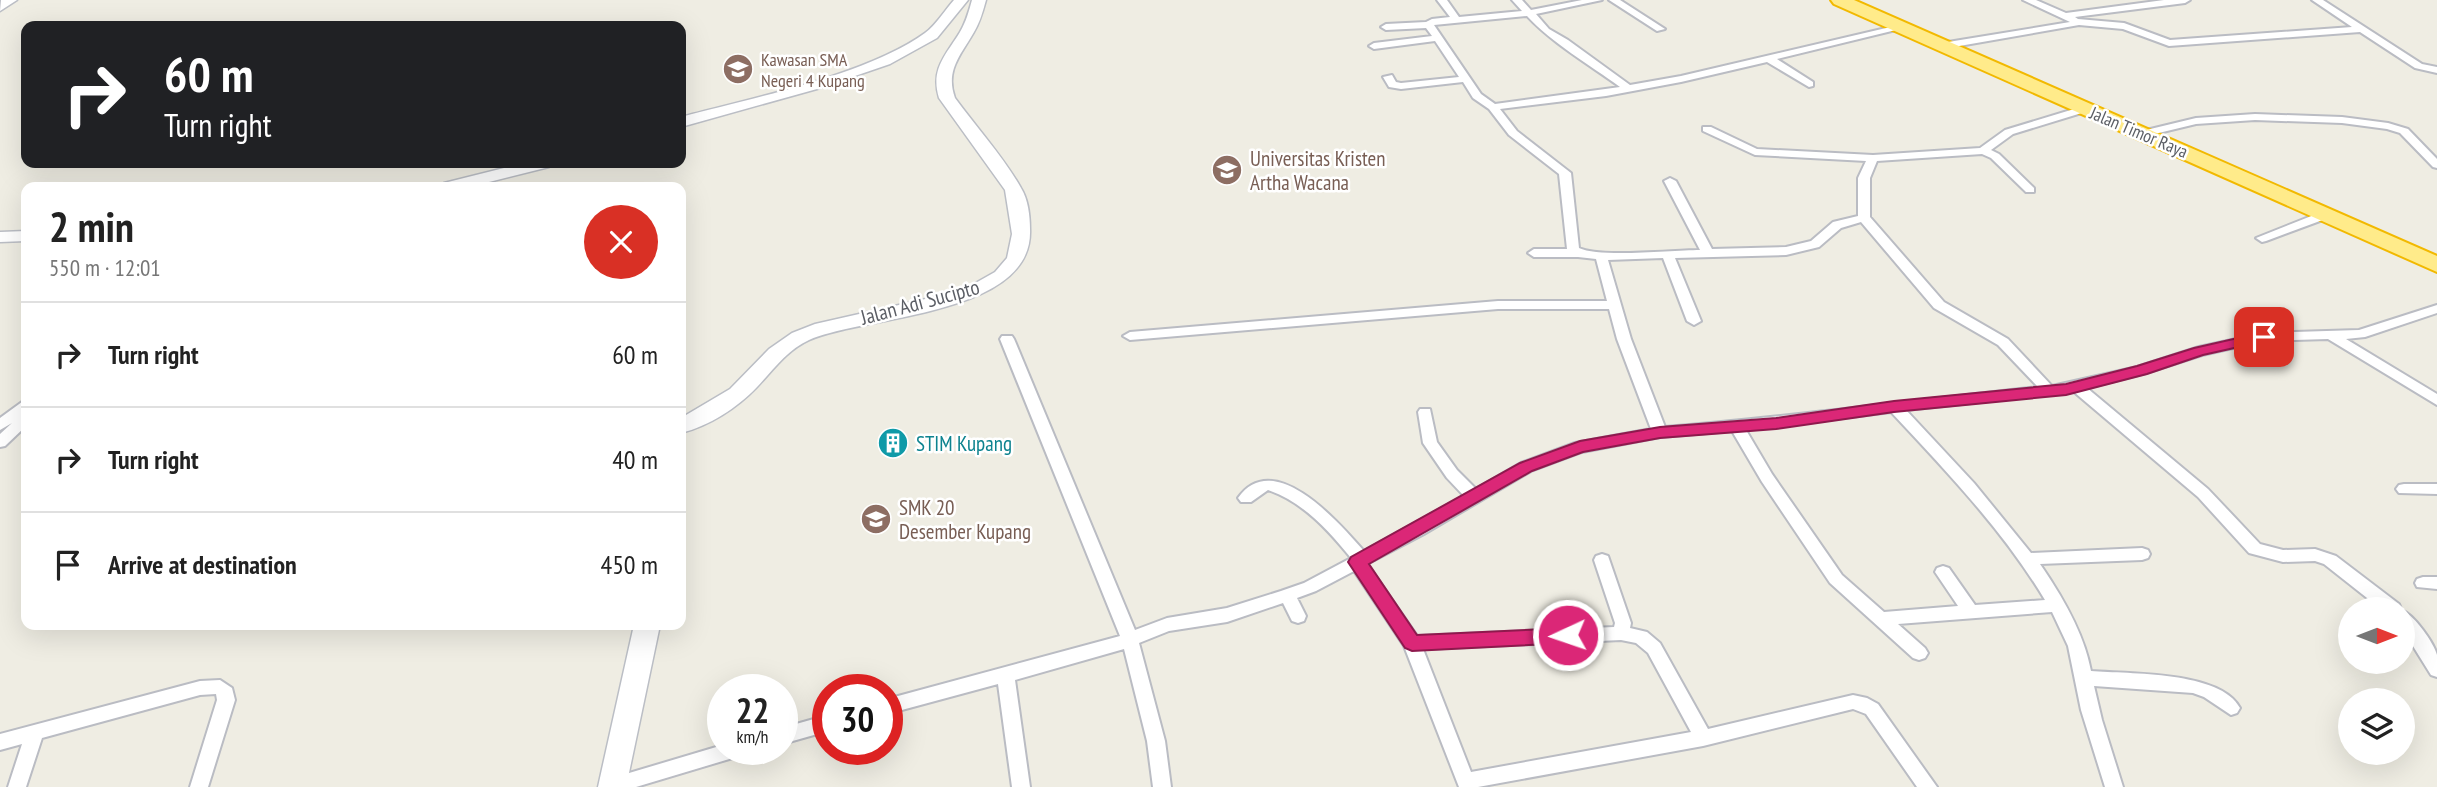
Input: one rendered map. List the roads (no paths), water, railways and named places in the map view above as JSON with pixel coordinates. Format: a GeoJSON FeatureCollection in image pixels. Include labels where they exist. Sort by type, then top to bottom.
{"type":"FeatureCollection","features":[{"type":"Feature","properties":{"kind":"highway","name":"Jalan Timor Raya"},"geometry":{"type":"LineString","coordinates":[[1840,0],[2437,265]]}},
{"type":"Feature","properties":{"kind":"main road"},"geometry":{"type":"LineString","coordinates":[[0,7],[10,0]]}},
{"type":"Feature","properties":{"kind":"main road"},"geometry":{"type":"LineString","coordinates":[[686,121],[812,86],[885,61],[933,35],[961,0]]}},
{"type":"Feature","properties":{"kind":"main road","name":"Jalan Adi Sucipto"},"geometry":{"type":"LineString","coordinates":[[686,423],[727,402],[745,387],[775,354],[801,336],[839,323],[942,300],[980,288],[1008,270],[1017,258],[1021,236],[1019,205],[1014,190],[947,98],[941,82],[946,65],[968,31],[979,0]]}},
{"type":"Feature","properties":{"kind":"main road"},"geometry":{"type":"LineString","coordinates":[[469,182],[524,168]]}},
{"type":"Feature","properties":{"kind":"main road"},"geometry":{"type":"LineString","coordinates":[[0,237],[21,236]]}},
{"type":"Feature","properties":{"kind":"main road"},"geometry":{"type":"LineString","coordinates":[[0,247],[21,247]]}},
{"type":"Feature","properties":{"kind":"main road"},"geometry":{"type":"LineString","coordinates":[[611,787],[646,630]]}},
{"type":"Feature","properties":{"kind":"street"},"geometry":{"type":"LineString","coordinates":[[1442,0],[1457,20]]}},
{"type":"Feature","properties":{"kind":"street"},"geometry":{"type":"LineString","coordinates":[[1517,0],[1546,32],[1627,88]]}},
{"type":"Feature","properties":{"kind":"street"},"geometry":{"type":"LineString","coordinates":[[1386,27],[1429,25],[1432,22],[1528,13],[1597,0]]}},
{"type":"Feature","properties":{"kind":"street"},"geometry":{"type":"LineString","coordinates":[[1614,0],[1660,29]]}},
{"type":"Feature","properties":{"kind":"street"},"geometry":{"type":"LineString","coordinates":[[2028,0],[2076,22],[2124,26],[2169,43],[2362,29]]}},
{"type":"Feature","properties":{"kind":"street"},"geometry":{"type":"LineString","coordinates":[[2065,16],[2185,0]]}},
{"type":"Feature","properties":{"kind":"street"},"geometry":{"type":"LineString","coordinates":[[2317,0],[2419,66],[2437,70]]}},
{"type":"Feature","properties":{"kind":"street"},"geometry":{"type":"LineString","coordinates":[[1942,46],[2076,22]]}},
{"type":"Feature","properties":{"kind":"street"},"geometry":{"type":"LineString","coordinates":[[1429,25],[1477,96],[1493,107],[1501,121],[1513,133],[1565,173],[1572,246],[1577,253]]}},
{"type":"Feature","properties":{"kind":"street"},"geometry":{"type":"LineString","coordinates":[[1493,107],[1606,93],[1681,79],[1899,28]]}},
{"type":"Feature","properties":{"kind":"street"},"geometry":{"type":"LineString","coordinates":[[1374,46],[1439,38]]}},
{"type":"Feature","properties":{"kind":"street"},"geometry":{"type":"LineString","coordinates":[[1768,58],[1809,84]]}},
{"type":"Feature","properties":{"kind":"street"},"geometry":{"type":"LineString","coordinates":[[1388,78],[1393,85],[1401,86],[1466,79]]}},
{"type":"Feature","properties":{"kind":"street"},"geometry":{"type":"LineString","coordinates":[[1983,151],[2009,132],[2084,109]]}},
{"type":"Feature","properties":{"kind":"street"},"geometry":{"type":"LineString","coordinates":[[2142,134],[2196,121],[2255,117],[2342,120],[2388,126],[2404,131],[2437,165]]}},
{"type":"Feature","properties":{"kind":"street"},"geometry":{"type":"LineString","coordinates":[[1707,129],[1755,152],[1873,158],[1983,151],[1995,156],[2030,190]]}},
{"type":"Feature","properties":{"kind":"street"},"geometry":{"type":"LineString","coordinates":[[1873,158],[1864,178],[1864,218],[1939,305],[2003,342],[2048,390]]}},
{"type":"Feature","properties":{"kind":"street"},"geometry":{"type":"LineString","coordinates":[[1677,186],[1708,254]]}},
{"type":"Feature","properties":{"kind":"street"},"geometry":{"type":"LineString","coordinates":[[2262,238],[2324,215]]}},
{"type":"Feature","properties":{"kind":"street"},"geometry":{"type":"LineString","coordinates":[[1534,253],[1601,256],[1802,249],[1815,244],[1837,225],[1864,218]]}},
{"type":"Feature","properties":{"kind":"street"},"geometry":{"type":"LineString","coordinates":[[1668,255],[1694,321]]}},
{"type":"Feature","properties":{"kind":"street"},"geometry":{"type":"LineString","coordinates":[[1601,256],[1639,383],[1660,432]]}},
{"type":"Feature","properties":{"kind":"street"},"geometry":{"type":"LineString","coordinates":[[1130,336],[1498,305],[1616,305]]}},
{"type":"Feature","properties":{"kind":"street"},"geometry":{"type":"LineString","coordinates":[[903,702],[1108,648],[1167,625],[1227,615],[1287,595],[1359,560],[1548,458],[1597,443],[1660,432],[1737,427],[2077,387],[2199,351],[2264,337],[2360,334],[2437,309]]}},
{"type":"Feature","properties":{"kind":"street"},"geometry":{"type":"LineString","coordinates":[[2330,336],[2437,400]]}},
{"type":"Feature","properties":{"kind":"street"},"geometry":{"type":"LineString","coordinates":[[1007,339],[1129,638],[1156,741],[1162,787]]}},
{"type":"Feature","properties":{"kind":"street"},"geometry":{"type":"LineString","coordinates":[[2077,387],[2203,493],[2255,549],[2283,556],[2315,555],[2330,560],[2378,597]]}},
{"type":"Feature","properties":{"kind":"street"},"geometry":{"type":"LineString","coordinates":[[1894,407],[1964,481],[2027,559],[2057,605],[2075,641],[2114,787]]}},
{"type":"Feature","properties":{"kind":"street"},"geometry":{"type":"LineString","coordinates":[[0,442],[4,428],[21,409]]}},
{"type":"Feature","properties":{"kind":"street"},"geometry":{"type":"LineString","coordinates":[[1425,412],[1430,443],[1452,474],[1474,497]]}},
{"type":"Feature","properties":{"kind":"street"},"geometry":{"type":"LineString","coordinates":[[4,428],[21,420]]}},
{"type":"Feature","properties":{"kind":"street"},"geometry":{"type":"LineString","coordinates":[[1737,427],[1820,559],[1836,579],[1919,653]]}},
{"type":"Feature","properties":{"kind":"street"},"geometry":{"type":"LineString","coordinates":[[1246,499],[1266,484],[1301,500],[1324,517],[1359,560],[1412,643],[1467,784],[1703,738],[1853,702],[1872,709],[1928,787]]}},
{"type":"Feature","properties":{"kind":"street"},"geometry":{"type":"LineString","coordinates":[[2404,489],[2437,489]]}},
{"type":"Feature","properties":{"kind":"street"},"geometry":{"type":"LineString","coordinates":[[2027,559],[2142,554]]}},
{"type":"Feature","properties":{"kind":"street"},"geometry":{"type":"LineString","coordinates":[[1602,560],[1623,623],[1621,633]]}},
{"type":"Feature","properties":{"kind":"street"},"geometry":{"type":"LineString","coordinates":[[1943,572],[1971,612]]}},
{"type":"Feature","properties":{"kind":"street"},"geometry":{"type":"LineString","coordinates":[[1287,595],[1298,616]]}},
{"type":"Feature","properties":{"kind":"street"},"geometry":{"type":"LineString","coordinates":[[1880,619],[2057,605]]}},
{"type":"Feature","properties":{"kind":"street"},"geometry":{"type":"LineString","coordinates":[[1412,643],[1621,633],[1641,638],[1654,648],[1703,738]]}},
{"type":"Feature","properties":{"kind":"street"},"geometry":{"type":"LineString","coordinates":[[2415,633],[2437,670]]}},
{"type":"Feature","properties":{"kind":"street"},"geometry":{"type":"LineString","coordinates":[[1006,675],[1021,787]]}},
{"type":"Feature","properties":{"kind":"street"},"geometry":{"type":"LineString","coordinates":[[2083,678],[2193,685],[2210,692],[2231,708]]}},
{"type":"Feature","properties":{"kind":"street"},"geometry":{"type":"LineString","coordinates":[[0,742],[200,688],[220,687],[226,693],[226,700],[199,787]]}},
{"type":"Feature","properties":{"kind":"street"},"geometry":{"type":"LineString","coordinates":[[17,787],[35,733]]}},
{"type":"Feature","properties":{"kind":"street"},"geometry":{"type":"LineString","coordinates":[[611,787],[707,758]]}},
{"type":"Feature","properties":{"kind":"place","name":"Kawasan SMA Negeri 4 Kupang"},"geometry":{"type":"Point","coordinates":[738,69]}},
{"type":"Feature","properties":{"kind":"place","name":"Universitas Kristen Artha Wacana"},"geometry":{"type":"Point","coordinates":[1227,170]}},
{"type":"Feature","properties":{"kind":"place","name":"STIM Kupang"},"geometry":{"type":"Point","coordinates":[893,443]}},
{"type":"Feature","properties":{"kind":"place","name":"SMK 20 Desember Kupang"},"geometry":{"type":"Point","coordinates":[876,519]}}]}
